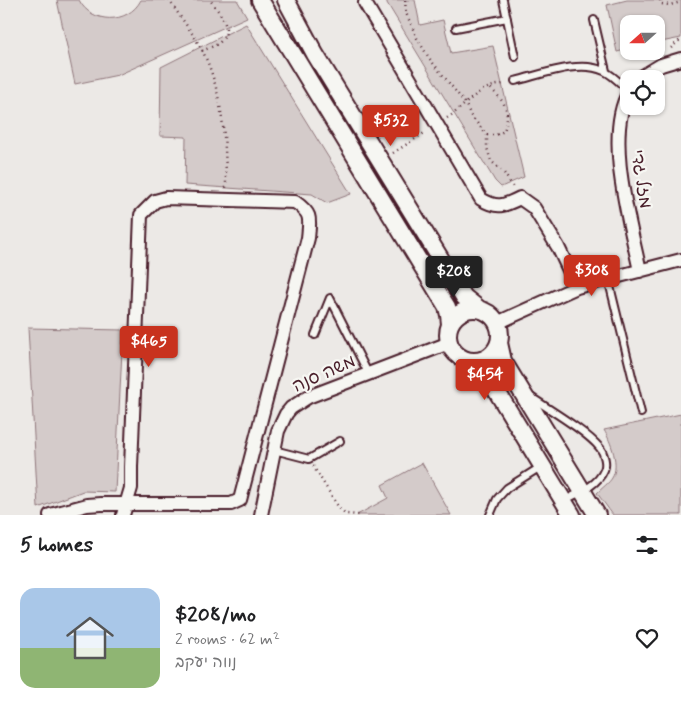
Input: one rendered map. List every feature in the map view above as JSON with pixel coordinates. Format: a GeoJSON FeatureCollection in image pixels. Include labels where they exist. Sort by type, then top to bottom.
{"type":"FeatureCollection","features":[{"type":"Feature","properties":{"kind":"street"},"geometry":{"type":"LineString","coordinates":[[260,0],[447,307],[450,315],[449,343],[454,352],[472,361],[485,372],[572,515]]}},
{"type":"Feature","properties":{"kind":"street"},"geometry":{"type":"LineString","coordinates":[[267,0],[281,36]]}},
{"type":"Feature","properties":{"kind":"street"},"geometry":{"type":"LineString","coordinates":[[286,0],[315,54],[464,297],[478,309],[491,315],[497,323],[503,361],[597,515]]}},
{"type":"Feature","properties":{"kind":"street"},"geometry":{"type":"LineString","coordinates":[[365,3],[481,199],[492,205],[502,206],[520,198],[534,208],[558,247],[577,287]]}},
{"type":"Feature","properties":{"kind":"street"},"geometry":{"type":"LineString","coordinates":[[653,70],[661,65],[681,59]]}},
{"type":"Feature","properties":{"kind":"street","name":"מזל גדי"},"geometry":{"type":"LineString","coordinates":[[620,115],[618,152],[640,271]]}},
{"type":"Feature","properties":{"kind":"street"},"geometry":{"type":"LineString","coordinates":[[50,515],[87,505],[124,510],[231,504],[240,500],[306,247],[310,222],[307,210],[296,202],[166,198],[155,201],[142,215],[131,488],[124,510]]}},
{"type":"Feature","properties":{"kind":"street"},"geometry":{"type":"LineString","coordinates":[[497,323],[577,287],[681,260]]}},
{"type":"Feature","properties":{"kind":"street"},"geometry":{"type":"LineString","coordinates":[[450,324],[462,312],[468,309],[478,309]]}},
{"type":"Feature","properties":{"kind":"street","name":"משה סנה"},"geometry":{"type":"LineString","coordinates":[[261,515],[274,450],[282,422],[291,408],[308,397],[449,343]]}},
{"type":"Feature","properties":{"kind":"street"},"geometry":{"type":"LineString","coordinates":[[472,361],[489,356],[499,343]]}},
{"type":"Feature","properties":{"kind":"lane"},"geometry":{"type":"LineString","coordinates":[[503,0],[515,57]]}},
{"type":"Feature","properties":{"kind":"lane"},"geometry":{"type":"LineString","coordinates":[[456,28],[507,18]]}},
{"type":"Feature","properties":{"kind":"lane"},"geometry":{"type":"LineString","coordinates":[[594,20],[606,72]]}},
{"type":"Feature","properties":{"kind":"lane"},"geometry":{"type":"LineString","coordinates":[[515,81],[580,66],[593,66],[606,72],[620,84]]}},
{"type":"Feature","properties":{"kind":"lane"},"geometry":{"type":"LineString","coordinates":[[608,278],[641,413]]}},
{"type":"Feature","properties":{"kind":"lane"},"geometry":{"type":"LineString","coordinates":[[315,335],[330,298],[368,374]]}},
{"type":"Feature","properties":{"kind":"lane"},"geometry":{"type":"LineString","coordinates":[[520,389],[590,438],[601,449],[605,459],[605,469],[596,481],[564,500]]}},
{"type":"Feature","properties":{"kind":"lane"},"geometry":{"type":"LineString","coordinates":[[274,450],[308,459],[340,441]]}},
{"type":"Feature","properties":{"kind":"lane"},"geometry":{"type":"LineString","coordinates":[[490,515],[497,499],[507,488],[543,466]]}},
{"type":"Feature","properties":{"kind":"path"},"geometry":{"type":"LineString","coordinates":[[169,0],[202,51],[217,93],[222,120],[226,165],[226,200]]}},
{"type":"Feature","properties":{"kind":"path"},"geometry":{"type":"LineString","coordinates":[[202,51],[220,42],[225,34],[226,27],[223,19],[210,0]]}},
{"type":"Feature","properties":{"kind":"path"},"geometry":{"type":"LineString","coordinates":[[404,0],[406,13],[417,38],[429,58],[465,103],[471,116],[487,134],[491,161],[504,173],[520,198]]}},
{"type":"Feature","properties":{"kind":"path"},"geometry":{"type":"LineString","coordinates":[[660,0],[661,4],[670,5],[681,2]]}},
{"type":"Feature","properties":{"kind":"path"},"geometry":{"type":"LineString","coordinates":[[381,160],[459,111],[465,103],[489,87],[515,81]]}},
{"type":"Feature","properties":{"kind":"path"},"geometry":{"type":"LineString","coordinates":[[487,134],[496,135],[504,131],[508,112],[502,99],[489,87]]}},
{"type":"Feature","properties":{"kind":"path"},"geometry":{"type":"LineString","coordinates":[[308,459],[339,508],[346,514],[357,515]]}},
{"type":"Feature","properties":{"kind":"shaded area"},"geometry":{"type":"Polygon","coordinates":[[[57,0],[79,0],[92,14],[110,18],[128,14],[141,0],[237,0],[247,17],[118,75],[75,84],[57,0]]]}},
{"type":"Feature","properties":{"kind":"shaded area"},"geometry":{"type":"Polygon","coordinates":[[[387,0],[415,0],[420,25],[443,20],[451,53],[493,46],[524,177],[501,187],[495,181],[387,3],[387,0]]]}},
{"type":"Feature","properties":{"kind":"shaded area"},"geometry":{"type":"Polygon","coordinates":[[[627,0],[681,0],[681,38],[665,41],[665,15],[620,15],[620,51],[617,52],[607,5],[627,0]]]}},
{"type":"Feature","properties":{"kind":"shaded area"},"geometry":{"type":"Polygon","coordinates":[[[246,24],[351,194],[327,203],[312,194],[185,185],[186,137],[160,136],[161,67],[246,24]]]}},
{"type":"Feature","properties":{"kind":"shaded area"},"geometry":{"type":"Polygon","coordinates":[[[28,328],[123,330],[115,492],[83,491],[38,508],[28,328]]]}},
{"type":"Feature","properties":{"kind":"shaded area"},"geometry":{"type":"Polygon","coordinates":[[[681,414],[681,515],[613,515],[597,493],[612,478],[615,467],[612,447],[604,430],[681,414]]]}},
{"type":"Feature","properties":{"kind":"shaded area"},"geometry":{"type":"Polygon","coordinates":[[[422,463],[451,515],[357,515],[388,498],[382,485],[422,463]]]}}]}
